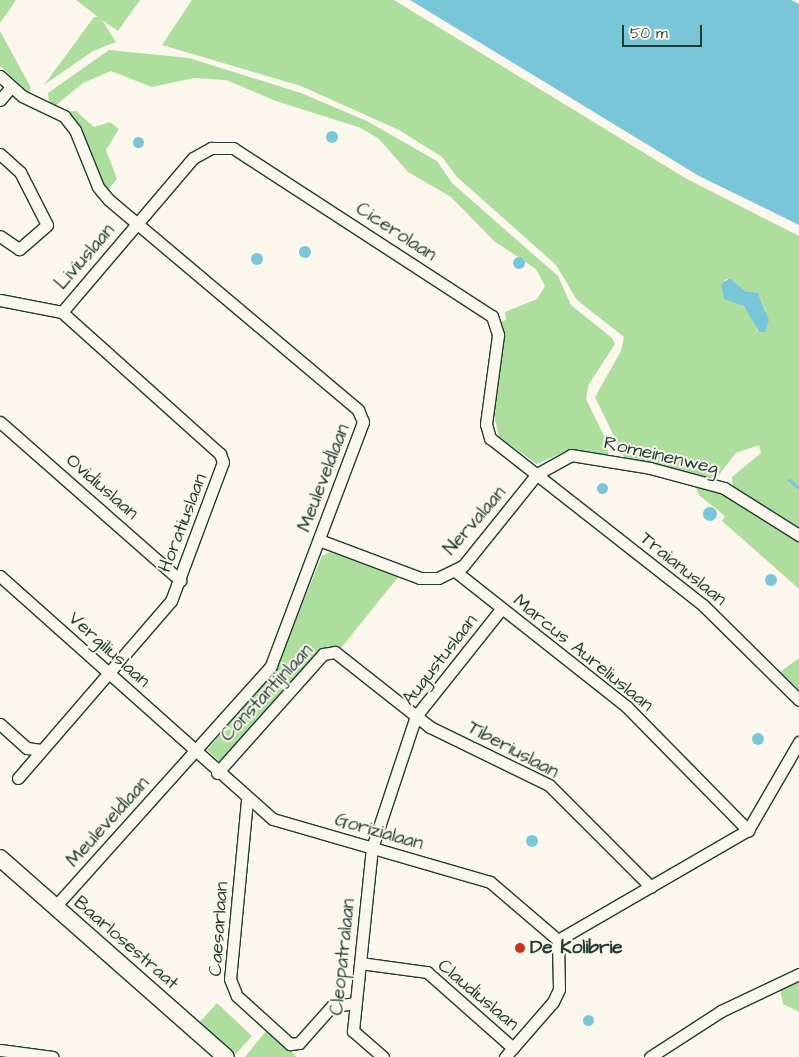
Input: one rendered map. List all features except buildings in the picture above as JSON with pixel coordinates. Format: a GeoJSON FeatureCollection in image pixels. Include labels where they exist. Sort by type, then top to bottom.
{"type":"FeatureCollection","features":[{"type":"Feature","properties":{"kind":"street","name":"Meuleveldlaan"},"geometry":{"type":"LineString","coordinates":[[0,76],[10,88],[64,116],[76,130],[98,187],[137,224],[358,410],[363,432],[270,666],[55,908]]}},
{"type":"Feature","properties":{"kind":"street"},"geometry":{"type":"LineString","coordinates":[[0,100],[10,88]]}},
{"type":"Feature","properties":{"kind":"street","name":"Cicerolaan"},"geometry":{"type":"LineString","coordinates":[[137,224],[193,158],[211,148],[233,148],[492,316],[498,335],[486,424],[490,438],[537,474]]}},
{"type":"Feature","properties":{"kind":"street"},"geometry":{"type":"LineString","coordinates":[[0,154],[20,172],[47,225],[20,249],[0,236]]}},
{"type":"Feature","properties":{"kind":"street","name":"Liviuslaan"},"geometry":{"type":"LineString","coordinates":[[0,300],[62,312],[137,224]]}},
{"type":"Feature","properties":{"kind":"street","name":"Horatiuslaan"},"geometry":{"type":"LineString","coordinates":[[18,778],[171,601],[221,474],[220,454],[62,312]]}},
{"type":"Feature","properties":{"kind":"street","name":"Ovidiuslaan"},"geometry":{"type":"LineString","coordinates":[[0,422],[180,580]]}},
{"type":"Feature","properties":{"kind":"street","name":"Romeinenweg"},"geometry":{"type":"LineString","coordinates":[[537,474],[571,455],[693,478],[724,488],[799,535]]}},
{"type":"Feature","properties":{"kind":"street","name":"Nervalaan"},"geometry":{"type":"LineString","coordinates":[[319,540],[420,578],[455,572],[537,474]]}},
{"type":"Feature","properties":{"kind":"street","name":"Traianuslaan"},"geometry":{"type":"LineString","coordinates":[[537,474],[703,605],[799,700]]}},
{"type":"Feature","properties":{"kind":"street","name":"Marcus Aureliuslaan"},"geometry":{"type":"LineString","coordinates":[[455,572],[627,707],[748,830]]}},
{"type":"Feature","properties":{"kind":"street","name":"Vergiliuslaan"},"geometry":{"type":"LineString","coordinates":[[0,576],[110,673],[194,751]]}},
{"type":"Feature","properties":{"kind":"street","name":"Augustuslaan"},"geometry":{"type":"LineString","coordinates":[[372,848],[416,716],[501,609]]}},
{"type":"Feature","properties":{"kind":"street","name":"Constantijnlaan"},"geometry":{"type":"LineString","coordinates":[[217,773],[323,654],[335,652],[416,716]]}},
{"type":"Feature","properties":{"kind":"street","name":"Tiberiuslaan"},"geometry":{"type":"LineString","coordinates":[[416,716],[549,785],[652,887]]}},
{"type":"Feature","properties":{"kind":"street"},"geometry":{"type":"LineString","coordinates":[[0,724],[27,748],[41,750]]}},
{"type":"Feature","properties":{"kind":"street"},"geometry":{"type":"LineString","coordinates":[[505,1057],[554,1002],[559,989],[558,940],[748,830],[799,742]]}},
{"type":"Feature","properties":{"kind":"street","name":"Gorizialaan"},"geometry":{"type":"LineString","coordinates":[[194,751],[247,800],[273,820],[490,882],[558,940]]}},
{"type":"Feature","properties":{"kind":"street","name":"Caesarlaan"},"geometry":{"type":"LineString","coordinates":[[247,800],[230,980],[237,996],[290,1044],[299,1043],[332,1006],[355,1003]]}},
{"type":"Feature","properties":{"kind":"street","name":"Cleopatralaan"},"geometry":{"type":"LineString","coordinates":[[372,848],[353,1031],[383,1057]]}},
{"type":"Feature","properties":{"kind":"street","name":"Baarlosestraat"},"geometry":{"type":"LineString","coordinates":[[0,858],[226,1057]]}},
{"type":"Feature","properties":{"kind":"street","name":"Claudiuslaan"},"geometry":{"type":"LineString","coordinates":[[360,963],[427,972],[514,1048]]}},
{"type":"Feature","properties":{"kind":"street"},"geometry":{"type":"LineString","coordinates":[[650,1057],[722,1011],[799,974]]}},
{"type":"Feature","properties":{"kind":"street"},"geometry":{"type":"LineString","coordinates":[[0,1050],[53,1057]]}},
{"type":"Feature","properties":{"kind":"green space"},"geometry":{"type":"Polygon","coordinates":[[[0,0],[16,0],[0,23],[0,0]]]}},
{"type":"Feature","properties":{"kind":"green space"},"geometry":{"type":"Polygon","coordinates":[[[76,0],[140,0],[118,31],[102,20],[116,42],[93,51],[44,85],[94,17],[98,17],[76,0]]]}},
{"type":"Feature","properties":{"kind":"green space"},"geometry":{"type":"Polygon","coordinates":[[[192,0],[394,0],[687,179],[799,236],[799,530],[733,488],[732,477],[761,453],[759,445],[736,453],[715,480],[625,459],[595,397],[621,351],[624,337],[577,300],[556,265],[457,177],[442,157],[399,130],[301,86],[162,45],[192,0]],[[730,278],[724,280],[749,310],[758,332],[766,311],[758,293],[745,291],[730,278]]]}},
{"type":"Feature","properties":{"kind":"green space"},"geometry":{"type":"Polygon","coordinates":[[[0,31],[30,86],[30,94],[0,66],[0,31]]]}},
{"type":"Feature","properties":{"kind":"green space"},"geometry":{"type":"Polygon","coordinates":[[[109,50],[189,58],[301,93],[367,121],[437,161],[452,183],[558,276],[571,305],[612,338],[615,344],[589,384],[586,399],[607,442],[609,459],[564,452],[537,464],[499,437],[494,415],[500,322],[506,320],[505,312],[537,299],[545,286],[536,269],[494,241],[451,197],[408,172],[379,139],[361,128],[276,101],[226,80],[194,78],[152,87],[111,71],[83,83],[55,106],[49,101],[48,93],[109,50]]]}},
{"type":"Feature","properties":{"kind":"green space"},"geometry":{"type":"Polygon","coordinates":[[[76,111],[94,127],[110,122],[119,129],[106,150],[117,179],[107,191],[63,112],[76,111]]]}},
{"type":"Feature","properties":{"kind":"green space"},"geometry":{"type":"Polygon","coordinates":[[[693,483],[724,492],[799,538],[799,589],[722,521],[725,516],[700,496],[693,483]]]}},
{"type":"Feature","properties":{"kind":"green space"},"geometry":{"type":"Polygon","coordinates":[[[330,552],[399,576],[341,648],[336,647],[220,762],[207,750],[275,670],[322,556],[330,552]]]}},
{"type":"Feature","properties":{"kind":"green space"},"geometry":{"type":"Polygon","coordinates":[[[799,658],[799,690],[780,672],[799,658]]]}},
{"type":"Feature","properties":{"kind":"green space"},"geometry":{"type":"Polygon","coordinates":[[[799,980],[799,1012],[783,1004],[780,989],[799,980]]]}},
{"type":"Feature","properties":{"kind":"green space"},"geometry":{"type":"Polygon","coordinates":[[[217,1003],[252,1036],[233,1057],[197,1025],[217,1003]]]}},
{"type":"Feature","properties":{"kind":"green space"},"geometry":{"type":"Polygon","coordinates":[[[266,1031],[288,1047],[296,1057],[245,1057],[266,1031]]]}},
{"type":"Feature","properties":{"kind":"water"},"geometry":{"type":"Polygon","coordinates":[[[410,0],[791,0],[799,4],[799,225],[699,176],[410,0]]]}},
{"type":"Feature","properties":{"kind":"water"},"geometry":{"type":"Polygon","coordinates":[[[330,131],[334,131],[338,137],[334,143],[330,143],[326,139],[326,135],[330,131]]]}},
{"type":"Feature","properties":{"kind":"water"},"geometry":{"type":"Polygon","coordinates":[[[138,136],[144,142],[138,148],[132,142],[138,136]]]}},
{"type":"Feature","properties":{"kind":"water"},"geometry":{"type":"Polygon","coordinates":[[[305,246],[311,252],[305,258],[299,252],[305,246]]]}},
{"type":"Feature","properties":{"kind":"water"},"geometry":{"type":"Polygon","coordinates":[[[255,253],[259,253],[263,259],[259,265],[255,265],[251,261],[251,257],[255,253]]]}},
{"type":"Feature","properties":{"kind":"water"},"geometry":{"type":"Polygon","coordinates":[[[517,257],[521,257],[525,263],[521,269],[517,269],[513,265],[513,261],[517,257]]]}},
{"type":"Feature","properties":{"kind":"water"},"geometry":{"type":"Polygon","coordinates":[[[730,278],[745,291],[758,293],[769,320],[765,332],[759,332],[744,306],[724,299],[721,284],[730,278]]]}},
{"type":"Feature","properties":{"kind":"water"},"geometry":{"type":"Polygon","coordinates":[[[602,482],[608,488],[602,494],[596,488],[602,482]]]}},
{"type":"Feature","properties":{"kind":"water"},"geometry":{"type":"Polygon","coordinates":[[[707,507],[713,507],[717,514],[713,521],[707,521],[703,517],[703,511],[707,507]]]}},
{"type":"Feature","properties":{"kind":"water"},"geometry":{"type":"Polygon","coordinates":[[[769,574],[773,574],[777,580],[773,586],[769,586],[765,582],[765,578],[769,574]]]}},
{"type":"Feature","properties":{"kind":"water"},"geometry":{"type":"Polygon","coordinates":[[[756,733],[760,733],[764,739],[760,745],[756,745],[752,741],[752,737],[756,733]]]}},
{"type":"Feature","properties":{"kind":"water"},"geometry":{"type":"Polygon","coordinates":[[[532,835],[538,841],[532,847],[526,841],[532,835]]]}},
{"type":"Feature","properties":{"kind":"water"},"geometry":{"type":"Polygon","coordinates":[[[586,1015],[590,1015],[593,1020],[592,1024],[586,1025],[583,1022],[583,1018],[586,1015]]]}},
{"type":"Feature","properties":{"kind":"waterway"},"geometry":{"type":"LineString","coordinates":[[789,480],[799,488]]}},
{"type":"Feature","properties":{"kind":"place","name":"De Kolibrie"},"geometry":{"type":"Point","coordinates":[520,948]}}]}
